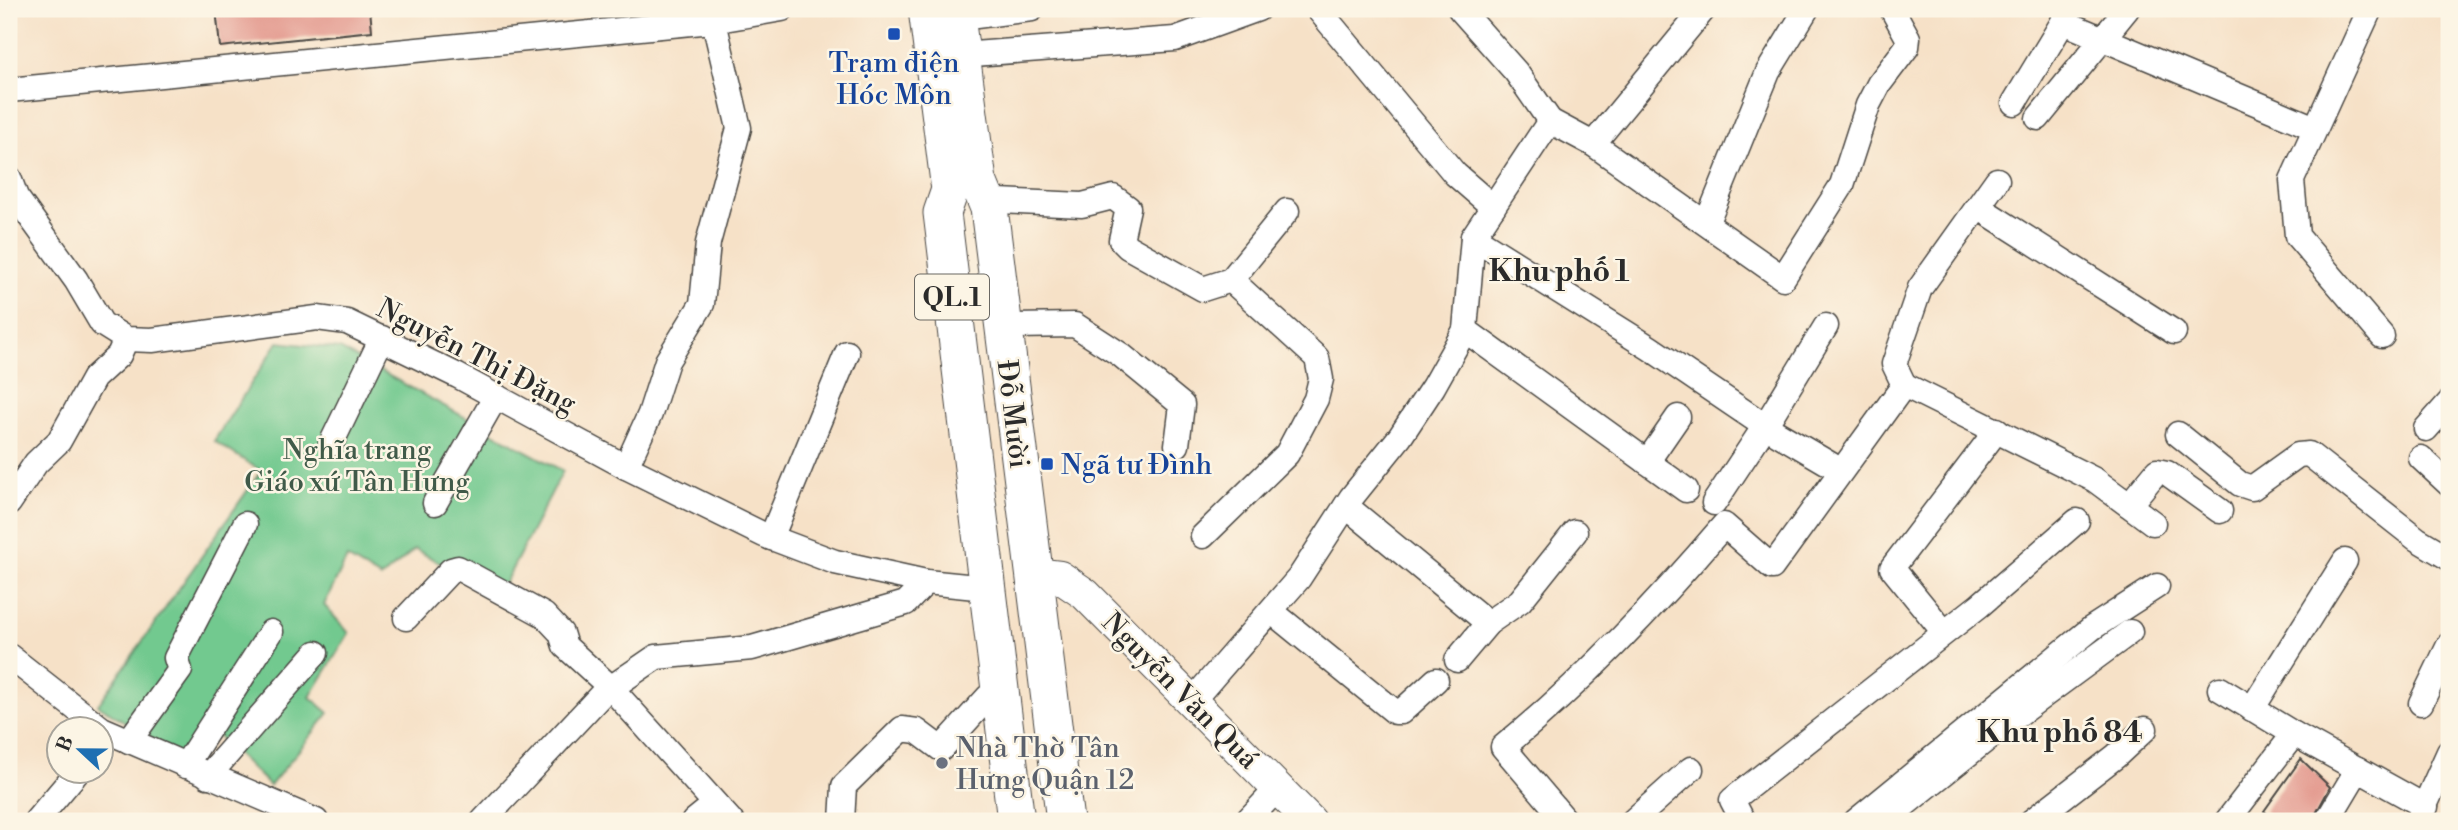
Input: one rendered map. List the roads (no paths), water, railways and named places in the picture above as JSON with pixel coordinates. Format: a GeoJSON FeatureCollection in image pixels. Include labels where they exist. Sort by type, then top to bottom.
{"type":"FeatureCollection","features":[{"type":"Feature","properties":{"kind":"highway","name":"Đỗ Mười"},"geometry":{"type":"LineString","coordinates":[[905,9],[982,587]]}},
{"type":"Feature","properties":{"kind":"highway","name":"Đỗ Mười"},"geometry":{"type":"LineString","coordinates":[[927,9],[950,190],[942,213],[994,694],[1004,821]]}},
{"type":"Feature","properties":{"kind":"highway","name":"Đỗ Mười"},"geometry":{"type":"LineString","coordinates":[[969,11],[978,181],[989,208],[1074,821]]}},
{"type":"Feature","properties":{"kind":"highway","name":"Đỗ Mười"},"geometry":{"type":"LineString","coordinates":[[971,55],[999,201],[1015,326],[1065,821]]}},
{"type":"Feature","properties":{"kind":"highway","name":"Đỗ Mười"},"geometry":{"type":"LineString","coordinates":[[994,694],[1016,821]]}},
{"type":"Feature","properties":{"kind":"main road","name":"Nguyễn Văn Quá"},"geometry":{"type":"LineString","coordinates":[[1039,575],[1070,582],[1310,821]]}},
{"type":"Feature","properties":{"kind":"street"},"geometry":{"type":"LineString","coordinates":[[9,90],[782,9]]}},
{"type":"Feature","properties":{"kind":"street"},"geometry":{"type":"LineString","coordinates":[[969,11],[1032,9]]}},
{"type":"Feature","properties":{"kind":"street"},"geometry":{"type":"LineString","coordinates":[[971,55],[1175,39],[1258,9]]}},
{"type":"Feature","properties":{"kind":"street"},"geometry":{"type":"LineString","coordinates":[[1318,9],[1455,174],[1493,207]]}},
{"type":"Feature","properties":{"kind":"street"},"geometry":{"type":"LineString","coordinates":[[1460,9],[1516,72],[1550,121],[1593,144],[1783,278],[1842,185],[1868,105],[1879,83],[1907,47],[1908,38],[1892,9]]}},
{"type":"Feature","properties":{"kind":"street"},"geometry":{"type":"LineString","coordinates":[[1593,144],[1704,9]]}},
{"type":"Feature","properties":{"kind":"street"},"geometry":{"type":"LineString","coordinates":[[2038,118],[2127,9]]}},
{"type":"Feature","properties":{"kind":"street"},"geometry":{"type":"LineString","coordinates":[[2370,9],[2292,180],[2297,236],[2382,336]]}},
{"type":"Feature","properties":{"kind":"street"},"geometry":{"type":"LineString","coordinates":[[1707,222],[1768,72],[1805,10]]}},
{"type":"Feature","properties":{"kind":"street"},"geometry":{"type":"LineString","coordinates":[[626,467],[650,414],[667,361],[702,304],[708,243],[739,128],[711,15]]}},
{"type":"Feature","properties":{"kind":"street"},"geometry":{"type":"LineString","coordinates":[[2014,103],[2065,15],[2102,39],[2315,128]]}},
{"type":"Feature","properties":{"kind":"street"},"geometry":{"type":"LineString","coordinates":[[1192,701],[1299,578],[1346,506],[1400,437],[1465,330],[1473,237],[1550,121]]}},
{"type":"Feature","properties":{"kind":"street"},"geometry":{"type":"LineString","coordinates":[[1997,180],[1920,288],[1894,364],[1904,385],[2095,480],[2153,523]]}},
{"type":"Feature","properties":{"kind":"street"},"geometry":{"type":"LineString","coordinates":[[9,503],[36,463],[59,441],[94,378],[119,355],[126,339],[102,324],[76,280],[11,194]]}},
{"type":"Feature","properties":{"kind":"street"},"geometry":{"type":"LineString","coordinates":[[999,201],[1082,205],[1113,197],[1128,208],[1121,240],[1128,247],[1203,289],[1231,280],[1287,211]]}},
{"type":"Feature","properties":{"kind":"street"},"geometry":{"type":"LineString","coordinates":[[1978,207],[2174,332]]}},
{"type":"Feature","properties":{"kind":"street"},"geometry":{"type":"LineString","coordinates":[[1473,237],[1650,348],[1765,426],[1840,470]]}},
{"type":"Feature","properties":{"kind":"street"},"geometry":{"type":"LineString","coordinates":[[1203,536],[1287,454],[1316,399],[1321,379],[1317,358],[1231,280]]}},
{"type":"Feature","properties":{"kind":"street","name":"Nguyễn Thị Đặng"},"geometry":{"type":"LineString","coordinates":[[126,339],[152,340],[317,318],[346,322],[496,396],[626,467],[771,538],[835,562],[926,582],[982,587]]}},
{"type":"Feature","properties":{"kind":"street"},"geometry":{"type":"LineString","coordinates":[[1015,326],[1075,325],[1121,355],[1182,405],[1177,445]]}},
{"type":"Feature","properties":{"kind":"street"},"geometry":{"type":"LineString","coordinates":[[1714,503],[1826,326]]}},
{"type":"Feature","properties":{"kind":"street"},"geometry":{"type":"LineString","coordinates":[[1465,330],[1686,489]]}},
{"type":"Feature","properties":{"kind":"street"},"geometry":{"type":"LineString","coordinates":[[331,444],[382,338]]}},
{"type":"Feature","properties":{"kind":"street"},"geometry":{"type":"LineString","coordinates":[[771,538],[847,353]]}},
{"type":"Feature","properties":{"kind":"street"},"geometry":{"type":"LineString","coordinates":[[1566,821],[1503,747],[1546,712],[1644,614],[1724,525],[1772,567],[1904,385]]}},
{"type":"Feature","properties":{"kind":"street"},"geometry":{"type":"LineString","coordinates":[[435,503],[496,396]]}},
{"type":"Feature","properties":{"kind":"street"},"geometry":{"type":"LineString","coordinates":[[2426,429],[2449,403]]}},
{"type":"Feature","properties":{"kind":"street"},"geometry":{"type":"LineString","coordinates":[[1647,462],[1678,417]]}},
{"type":"Feature","properties":{"kind":"street"},"geometry":{"type":"LineString","coordinates":[[1944,632],[1892,568],[1997,430]]}},
{"type":"Feature","properties":{"kind":"street"},"geometry":{"type":"LineString","coordinates":[[2178,434],[2240,484],[2252,488],[2298,455],[2309,454],[2417,540],[2449,558]]}},
{"type":"Feature","properties":{"kind":"street"},"geometry":{"type":"LineString","coordinates":[[2421,458],[2449,484]]}},
{"type":"Feature","properties":{"kind":"street"},"geometry":{"type":"LineString","coordinates":[[2129,505],[2157,471],[2167,473],[2220,511]]}},
{"type":"Feature","properties":{"kind":"street"},"geometry":{"type":"LineString","coordinates":[[1346,506],[1488,623]]}},
{"type":"Feature","properties":{"kind":"street"},"geometry":{"type":"LineString","coordinates":[[1743,821],[1732,800],[1980,606],[2077,521]]}},
{"type":"Feature","properties":{"kind":"street"},"geometry":{"type":"LineString","coordinates":[[116,737],[180,670],[176,658],[245,524]]}},
{"type":"Feature","properties":{"kind":"street"},"geometry":{"type":"LineString","coordinates":[[1457,660],[1488,623],[1520,601],[1575,533]]}},
{"type":"Feature","properties":{"kind":"street"},"geometry":{"type":"LineString","coordinates":[[2252,709],[2345,561]]}},
{"type":"Feature","properties":{"kind":"street"},"geometry":{"type":"LineString","coordinates":[[406,618],[451,570],[462,569],[544,615],[561,634],[565,646],[611,688],[723,813],[694,821]]}},
{"type":"Feature","properties":{"kind":"street"},"geometry":{"type":"LineString","coordinates":[[483,821],[576,719],[611,688],[656,657],[752,648],[906,603],[926,582]]}},
{"type":"Feature","properties":{"kind":"street"},"geometry":{"type":"LineString","coordinates":[[1856,821],[2091,628],[2157,586]]}},
{"type":"Feature","properties":{"kind":"street"},"geometry":{"type":"LineString","coordinates":[[1271,611],[1395,712],[1401,712],[1436,680]]}},
{"type":"Feature","properties":{"kind":"street"},"geometry":{"type":"LineString","coordinates":[[185,766],[271,632]]}},
{"type":"Feature","properties":{"kind":"street"},"geometry":{"type":"LineString","coordinates":[[1884,821],[2016,716],[2130,632]]}},
{"type":"Feature","properties":{"kind":"street"},"geometry":{"type":"LineString","coordinates":[[2421,703],[2449,645]]}},
{"type":"Feature","properties":{"kind":"street"},"geometry":{"type":"LineString","coordinates":[[208,776],[316,653]]}},
{"type":"Feature","properties":{"kind":"street"},"geometry":{"type":"LineString","coordinates":[[9,656],[82,714]]}},
{"type":"Feature","properties":{"kind":"street"},"geometry":{"type":"LineString","coordinates":[[2220,688],[2294,734],[2358,769],[2422,814],[2449,752]]}},
{"type":"Feature","properties":{"kind":"street"},"geometry":{"type":"LineString","coordinates":[[842,821],[844,786],[902,729],[917,731],[942,749],[994,694]]}},
{"type":"Feature","properties":{"kind":"street"},"geometry":{"type":"LineString","coordinates":[[2032,821],[2116,756],[2145,729]]}},
{"type":"Feature","properties":{"kind":"street"},"geometry":{"type":"LineString","coordinates":[[2227,821],[2294,734]]}},
{"type":"Feature","properties":{"kind":"street"},"geometry":{"type":"LineString","coordinates":[[116,740],[316,821]]}},
{"type":"Feature","properties":{"kind":"street"},"geometry":{"type":"LineString","coordinates":[[1633,821],[1691,769]]}},
{"type":"Feature","properties":{"kind":"street"},"geometry":{"type":"LineString","coordinates":[[2327,821],[2358,769]]}},
{"type":"Feature","properties":{"kind":"street"},"geometry":{"type":"LineString","coordinates":[[36,821],[68,784]]}},
{"type":"Feature","properties":{"kind":"street"},"geometry":{"type":"LineString","coordinates":[[1247,821],[1278,788]]}},
{"type":"Feature","properties":{"kind":"place","name":"Trạm điện Hóc Môn"},"geometry":{"type":"Point","coordinates":[894,34]}},
{"type":"Feature","properties":{"kind":"place","name":"Ngã tư Đình"},"geometry":{"type":"Point","coordinates":[1047,464]}},
{"type":"Feature","properties":{"kind":"place","name":"Nhà Thờ Tân Hưng Quận 12"},"geometry":{"type":"Point","coordinates":[942,763]}},
{"type":"Feature","properties":{"kind":"district","name":"Khu phố 1"},"geometry":{"type":"Point","coordinates":[1559,271]}},
{"type":"Feature","properties":{"kind":"district","name":"Khu phố 84"},"geometry":{"type":"Point","coordinates":[2060,732]}},
{"type":"Feature","properties":{"kind":"park label","name":"Nghĩa trang Giáo xứ Tân Hưng"},"geometry":{"type":"Point","coordinates":[357,465]}}]}
